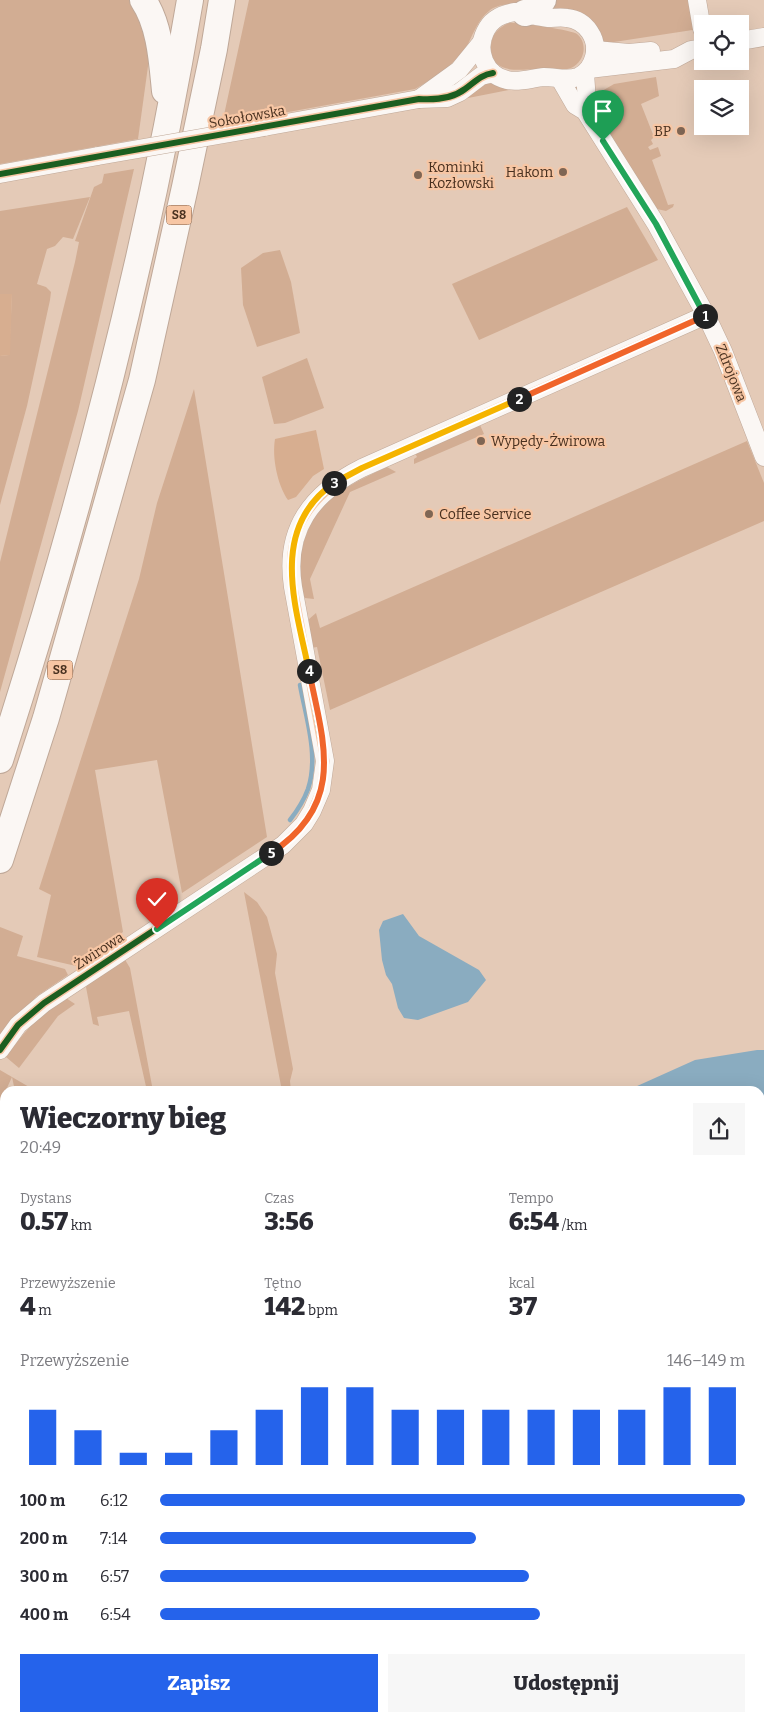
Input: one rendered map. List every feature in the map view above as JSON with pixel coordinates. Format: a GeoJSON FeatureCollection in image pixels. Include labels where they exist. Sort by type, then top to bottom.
{"type":"FeatureCollection","features":[{"type":"Feature","properties":{"kind":"highway"},"geometry":{"type":"LineString","coordinates":[[143,0],[150,11],[160,52],[169,114]]}},
{"type":"Feature","properties":{"kind":"highway","name":"S8"},"geometry":{"type":"LineString","coordinates":[[0,760],[66,543],[122,329],[169,114],[190,0]]}},
{"type":"Feature","properties":{"kind":"highway","name":"S8"},"geometry":{"type":"LineString","coordinates":[[0,860],[46,718],[142,380],[214,49],[222,0]]}},
{"type":"Feature","properties":{"kind":"highway"},"geometry":{"type":"LineString","coordinates":[[214,49],[234,0]]}},
{"type":"Feature","properties":{"kind":"street"},"geometry":{"type":"LineString","coordinates":[[697,0],[700,15]]}},
{"type":"Feature","properties":{"kind":"street"},"geometry":{"type":"LineString","coordinates":[[585,111],[587,102],[587,71],[595,50],[592,35],[578,21],[534,7],[507,13],[495,19],[487,27],[482,43],[482,58],[493,73],[506,80],[572,78],[587,71],[674,59],[694,50]]}},
{"type":"Feature","properties":{"kind":"street"},"geometry":{"type":"LineString","coordinates":[[749,40],[764,37]]}},
{"type":"Feature","properties":{"kind":"street","name":"Sokołowska"},"geometry":{"type":"LineString","coordinates":[[419,98],[459,70],[482,43]]}},
{"type":"Feature","properties":{"kind":"street"},"geometry":{"type":"LineString","coordinates":[[595,50],[629,53],[670,48],[694,49]]}},
{"type":"Feature","properties":{"kind":"street","name":"Sokołowska"},"geometry":{"type":"LineString","coordinates":[[0,174],[419,98],[430,100],[454,96],[481,76],[493,73]]}},
{"type":"Feature","properties":{"kind":"street","name":"Zdrojowa"},"geometry":{"type":"LineString","coordinates":[[560,79],[575,104],[585,111],[661,232],[723,352],[764,457]]}},
{"type":"Feature","properties":{"kind":"street","name":"Żwirowa"},"geometry":{"type":"LineString","coordinates":[[0,1050],[18,1025],[44,1003],[283,845],[304,824],[312,811],[321,790],[325,754],[291,575],[292,550],[304,517],[327,488],[348,475],[706,316]]}},
{"type":"Feature","properties":{"kind":"shaded area"},"geometry":{"type":"Polygon","coordinates":[[[0,0],[131,0],[144,27],[149,59],[138,139],[0,164],[0,0]]]}},
{"type":"Feature","properties":{"kind":"shaded area"},"geometry":{"type":"Polygon","coordinates":[[[249,0],[526,0],[493,8],[489,11],[479,22],[468,44],[457,58],[438,75],[415,89],[222,124],[249,0]]]}},
{"type":"Feature","properties":{"kind":"shaded area"},"geometry":{"type":"Polygon","coordinates":[[[556,0],[694,0],[697,15],[694,15],[694,30],[614,42],[611,47],[604,42],[594,24],[555,9],[553,6],[556,0]]]}},
{"type":"Feature","properties":{"kind":"shaded area"},"geometry":{"type":"Polygon","coordinates":[[[509,23],[573,32],[583,42],[582,57],[576,65],[566,69],[513,70],[504,68],[497,64],[492,56],[491,45],[497,31],[509,23]]]}},
{"type":"Feature","properties":{"kind":"shaded area"},"geometry":{"type":"Polygon","coordinates":[[[656,77],[659,96],[641,104],[654,137],[651,140],[653,144],[648,147],[650,150],[658,147],[661,156],[652,160],[668,205],[674,204],[673,207],[666,211],[657,209],[595,112],[590,98],[614,84],[656,77]]]}},
{"type":"Feature","properties":{"kind":"shaded area"},"geometry":{"type":"Polygon","coordinates":[[[487,83],[514,89],[458,100],[475,87],[487,83]]]}},
{"type":"Feature","properties":{"kind":"shaded area"},"geometry":{"type":"Polygon","coordinates":[[[134,169],[78,411],[0,692],[0,562],[75,262],[79,242],[75,241],[94,187],[102,183],[104,174],[134,169]]]}},
{"type":"Feature","properties":{"kind":"shaded area"},"geometry":{"type":"Polygon","coordinates":[[[90,197],[73,239],[63,237],[55,246],[47,249],[37,284],[46,287],[51,292],[50,300],[27,406],[0,505],[0,356],[9,355],[12,295],[0,294],[0,211],[90,197]]]}},
{"type":"Feature","properties":{"kind":"shaded area"},"geometry":{"type":"Polygon","coordinates":[[[627,207],[658,260],[479,340],[452,284],[627,207]]]}},
{"type":"Feature","properties":{"kind":"shaded area"},"geometry":{"type":"Polygon","coordinates":[[[280,250],[291,282],[300,333],[257,347],[243,305],[241,268],[263,253],[280,250]]]}},
{"type":"Feature","properties":{"kind":"shaded area"},"geometry":{"type":"Polygon","coordinates":[[[0,294],[12,294],[10,355],[0,356],[0,294]]]}},
{"type":"Feature","properties":{"kind":"shaded area"},"geometry":{"type":"Polygon","coordinates":[[[307,358],[324,408],[285,423],[274,424],[262,377],[307,358]]]}},
{"type":"Feature","properties":{"kind":"shaded area"},"geometry":{"type":"Polygon","coordinates":[[[194,389],[267,837],[182,893],[157,760],[95,770],[123,932],[76,966],[37,957],[51,895],[39,889],[139,579],[157,503],[194,389]]]}},
{"type":"Feature","properties":{"kind":"shaded area"},"geometry":{"type":"Polygon","coordinates":[[[480,425],[484,434],[414,464],[414,459],[417,457],[415,453],[480,425]]]}},
{"type":"Feature","properties":{"kind":"shaded area"},"geometry":{"type":"Polygon","coordinates":[[[316,430],[324,469],[313,476],[296,497],[288,500],[276,470],[275,439],[316,430]]]}},
{"type":"Feature","properties":{"kind":"shaded area"},"geometry":{"type":"Polygon","coordinates":[[[747,441],[764,483],[764,521],[330,710],[317,647],[311,648],[308,620],[316,613],[320,628],[747,441]]]}},
{"type":"Feature","properties":{"kind":"shaded area"},"geometry":{"type":"Polygon","coordinates":[[[387,467],[396,472],[350,492],[310,579],[314,599],[305,598],[301,586],[300,564],[303,544],[309,527],[317,514],[340,492],[387,467]]]}},
{"type":"Feature","properties":{"kind":"shaded area"},"geometry":{"type":"Polygon","coordinates":[[[244,892],[257,902],[267,917],[277,954],[275,973],[293,1069],[290,1086],[281,1086],[244,892]]]}},
{"type":"Feature","properties":{"kind":"shaded area"},"geometry":{"type":"Polygon","coordinates":[[[0,927],[23,936],[17,956],[65,969],[68,975],[37,996],[0,1035],[0,927]]]}},
{"type":"Feature","properties":{"kind":"shaded area"},"geometry":{"type":"Polygon","coordinates":[[[124,958],[130,968],[152,1086],[146,1086],[129,1011],[97,1017],[99,1026],[93,1024],[86,987],[90,981],[124,958]]]}},
{"type":"Feature","properties":{"kind":"shaded area"},"geometry":{"type":"Polygon","coordinates":[[[66,998],[75,1004],[58,1016],[19,1068],[6,1057],[25,1032],[40,1017],[66,998]]]}},
{"type":"Feature","properties":{"kind":"shaded area"},"geometry":{"type":"Polygon","coordinates":[[[0,1070],[12,1077],[8,1086],[0,1086],[0,1070]]]}},
{"type":"Feature","properties":{"kind":"shaded area"},"geometry":{"type":"Polygon","coordinates":[[[12,1077],[27,1086],[14,1086],[12,1077]]]}},
{"type":"Feature","properties":{"kind":"water"},"geometry":{"type":"Polygon","coordinates":[[[403,914],[419,936],[479,970],[486,980],[468,1002],[418,1020],[404,1018],[398,1008],[392,984],[386,975],[382,960],[379,930],[383,921],[403,914]]]}},
{"type":"Feature","properties":{"kind":"water"},"geometry":{"type":"Polygon","coordinates":[[[764,1050],[764,1086],[637,1086],[695,1060],[764,1050]]]}},
{"type":"Feature","properties":{"kind":"waterway"},"geometry":{"type":"LineString","coordinates":[[290,820],[308,789],[312,763],[312,750],[300,685]]}},
{"type":"Feature","properties":{"kind":"cycle path"},"geometry":{"type":"LineString","coordinates":[[0,174],[419,99],[443,98],[455,95],[481,77],[493,73]]}},
{"type":"Feature","properties":{"kind":"cycle path"},"geometry":{"type":"LineString","coordinates":[[0,1050],[18,1025],[44,1003],[283,845],[304,824],[312,811],[321,790],[325,761],[293,587],[291,566],[293,547],[298,530],[305,515],[316,501],[344,478],[362,468],[706,315]]}},
{"type":"Feature","properties":{"kind":"place","name":"BP"},"geometry":{"type":"Point","coordinates":[681,131]}},
{"type":"Feature","properties":{"kind":"place","name":"Hakom"},"geometry":{"type":"Point","coordinates":[563,172]}},
{"type":"Feature","properties":{"kind":"place","name":"Kominki Kozłowski"},"geometry":{"type":"Point","coordinates":[418,175]}},
{"type":"Feature","properties":{"kind":"place","name":"Wypędy-Żwirowa"},"geometry":{"type":"Point","coordinates":[481,441]}},
{"type":"Feature","properties":{"kind":"place","name":"Coffee Service"},"geometry":{"type":"Point","coordinates":[429,514]}},
{"type":"Feature","properties":{"kind":"route"},"geometry":{"type":"LineString","coordinates":[[157,929],[283,845],[304,824],[319,798],[324,771],[324,744],[291,575],[292,550],[296,533],[304,517],[318,498],[327,488],[362,468],[706,316],[656,224],[603,141]]}}]}
